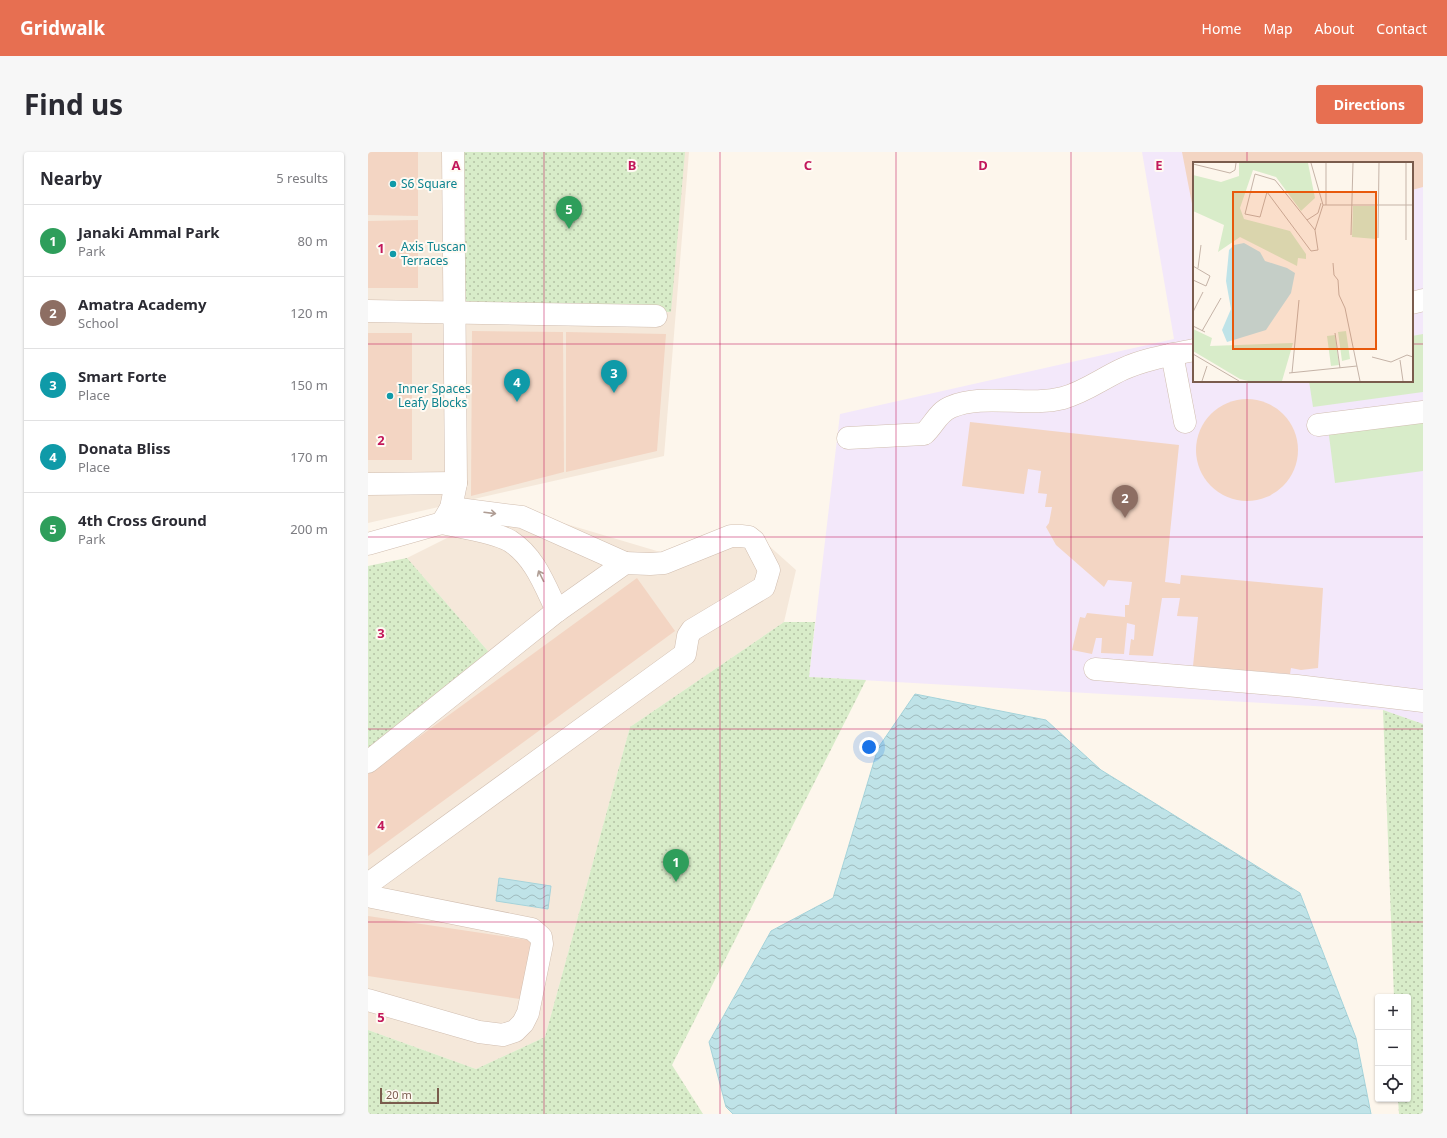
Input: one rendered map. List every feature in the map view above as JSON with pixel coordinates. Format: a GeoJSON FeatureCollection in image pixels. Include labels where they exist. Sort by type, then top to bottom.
{"type":"FeatureCollection","features":[{"type":"Feature","properties":{"kind":"street"},"geometry":{"type":"LineString","coordinates":[[446,515],[456,483],[453,152]]}},
{"type":"Feature","properties":{"kind":"street"},"geometry":{"type":"LineString","coordinates":[[1413,302],[1423,300]]}},
{"type":"Feature","properties":{"kind":"street"},"geometry":{"type":"LineString","coordinates":[[368,311],[656,316]]}},
{"type":"Feature","properties":{"kind":"street"},"geometry":{"type":"LineString","coordinates":[[848,438],[924,434],[937,417],[952,406],[963,403],[991,401],[1038,402],[1063,398],[1078,392],[1124,368],[1150,359],[1193,350]]}},
{"type":"Feature","properties":{"kind":"street"},"geometry":{"type":"LineString","coordinates":[[1172,354],[1185,422]]}},
{"type":"Feature","properties":{"kind":"street"},"geometry":{"type":"LineString","coordinates":[[1318,425],[1423,412]]}},
{"type":"Feature","properties":{"kind":"street"},"geometry":{"type":"LineString","coordinates":[[368,484],[456,483]]}},
{"type":"Feature","properties":{"kind":"street"},"geometry":{"type":"LineString","coordinates":[[446,515],[502,537],[527,556],[537,569],[557,611]]}},
{"type":"Feature","properties":{"kind":"street"},"geometry":{"type":"LineString","coordinates":[[368,544],[446,515],[522,516],[625,563],[664,563],[731,536],[749,537],[754,541],[769,570],[764,587],[692,630],[688,636],[685,654],[368,884]]}},
{"type":"Feature","properties":{"kind":"street"},"geometry":{"type":"LineString","coordinates":[[368,762],[557,611],[625,563]]}},
{"type":"Feature","properties":{"kind":"street"},"geometry":{"type":"LineString","coordinates":[[1095,669],[1297,686],[1423,701]]}},
{"type":"Feature","properties":{"kind":"street"},"geometry":{"type":"LineString","coordinates":[[368,893],[372,897],[532,929],[541,937],[542,944],[528,1013],[523,1023],[515,1031],[503,1035],[479,1032],[368,1000]]}},
{"type":"Feature","properties":{"kind":"shaded area"},"geometry":{"type":"Polygon","coordinates":[[[368,152],[689,152],[664,456],[368,523],[368,152]]]}},
{"type":"Feature","properties":{"kind":"shaded area"},"geometry":{"type":"Polygon","coordinates":[[[1142,152],[1423,152],[1423,724],[1383,710],[809,677],[840,414],[1174,339],[1142,152]]]}},
{"type":"Feature","properties":{"kind":"shaded area"},"geometry":{"type":"Polygon","coordinates":[[[509,507],[677,557],[746,525],[796,570],[784,622],[630,727],[545,1037],[476,1069],[368,1030],[368,749],[494,658],[407,558],[509,507]]]}},
{"type":"Feature","properties":{"kind":"green space"},"geometry":{"type":"Polygon","coordinates":[[[460,152],[685,152],[671,312],[459,306],[460,152]]]}},
{"type":"Feature","properties":{"kind":"green space"},"geometry":{"type":"Polygon","coordinates":[[[1423,334],[1423,392],[1313,407],[1309,382],[1413,382],[1413,336],[1423,334]]]}},
{"type":"Feature","properties":{"kind":"green space"},"geometry":{"type":"Polygon","coordinates":[[[1423,416],[1423,471],[1335,483],[1328,428],[1423,416]]]}},
{"type":"Feature","properties":{"kind":"green space"},"geometry":{"type":"Polygon","coordinates":[[[407,558],[494,658],[368,749],[368,566],[407,558]]]}},
{"type":"Feature","properties":{"kind":"green space"},"geometry":{"type":"Polygon","coordinates":[[[784,622],[815,622],[809,677],[866,680],[672,1065],[703,1114],[368,1114],[368,1030],[476,1069],[545,1037],[630,727],[784,622]]]}},
{"type":"Feature","properties":{"kind":"green space"},"geometry":{"type":"Polygon","coordinates":[[[1383,710],[1423,724],[1423,1114],[1399,1114],[1398,1102],[1411,1102],[1411,994],[1394,994],[1383,710]]]}},
{"type":"Feature","properties":{"kind":"water"},"geometry":{"type":"Polygon","coordinates":[[[915,694],[1046,720],[1101,770],[1300,893],[1356,1038],[1371,1114],[733,1114],[726,1107],[709,1042],[771,931],[833,898],[878,748],[915,694]]]}},
{"type":"Feature","properties":{"kind":"water"},"geometry":{"type":"Polygon","coordinates":[[[499,878],[551,886],[548,909],[496,901],[499,878]]]}},
{"type":"Feature","properties":{"kind":"building","name":"S6 Square"},"geometry":{"type":"Polygon","coordinates":[[[368,152],[418,152],[418,216],[368,215],[368,152]]]}},
{"type":"Feature","properties":{"kind":"building"},"geometry":{"type":"Polygon","coordinates":[[[1182,152],[1423,152],[1423,187],[1413,190],[1413,162],[1193,162],[1193,209],[1182,152]]]}},
{"type":"Feature","properties":{"kind":"building","name":"Axis Tuscan Terraces"},"geometry":{"type":"Polygon","coordinates":[[[418,220],[418,288],[368,288],[368,221],[418,220]]]}},
{"type":"Feature","properties":{"kind":"building"},"geometry":{"type":"Polygon","coordinates":[[[472,331],[563,332],[564,472],[471,496],[472,331]]]}},
{"type":"Feature","properties":{"kind":"building"},"geometry":{"type":"Polygon","coordinates":[[[566,332],[666,334],[657,451],[566,472],[566,332]]]}},
{"type":"Feature","properties":{"kind":"building","name":"Inner Spaces Leafy Blocks"},"geometry":{"type":"Polygon","coordinates":[[[368,333],[412,333],[412,460],[368,460],[368,333]]]}},
{"type":"Feature","properties":{"kind":"building"},"geometry":{"type":"Polygon","coordinates":[[[1247,399],[1267,403],[1275,407],[1283,414],[1290,422],[1294,430],[1298,450],[1294,470],[1290,478],[1283,486],[1275,493],[1267,497],[1247,501],[1227,497],[1219,493],[1211,486],[1204,478],[1200,470],[1196,450],[1200,430],[1204,422],[1211,414],[1219,407],[1227,403],[1247,399]]]}},
{"type":"Feature","properties":{"kind":"building"},"geometry":{"type":"Polygon","coordinates":[[[970,422],[1179,445],[1165,582],[1180,584],[1181,575],[1323,588],[1318,668],[1301,670],[1291,668],[1290,674],[1193,666],[1198,617],[1177,616],[1180,598],[1162,598],[1153,656],[1129,655],[1131,639],[1134,640],[1135,625],[1127,623],[1124,654],[1101,653],[1102,638],[1096,638],[1092,654],[1072,650],[1080,617],[1085,618],[1087,613],[1125,617],[1125,605],[1129,605],[1132,582],[1108,580],[1104,587],[1056,545],[1046,527],[1049,523],[1052,507],[1045,507],[1047,494],[1038,493],[1041,471],[1028,469],[1024,494],[962,486],[970,422]]]}},
{"type":"Feature","properties":{"kind":"building"},"geometry":{"type":"Polygon","coordinates":[[[637,578],[675,631],[368,856],[368,774],[637,578]]]}},
{"type":"Feature","properties":{"kind":"building"},"geometry":{"type":"Polygon","coordinates":[[[368,916],[535,941],[526,1000],[368,976],[368,916]]]}},
{"type":"Feature","properties":{"kind":"place","name":"S6 Square"},"geometry":{"type":"Point","coordinates":[393,184]}},
{"type":"Feature","properties":{"kind":"place","name":"4th Cross Ground"},"geometry":{"type":"Point","coordinates":[569,229]}},
{"type":"Feature","properties":{"kind":"place","name":"Axis Tuscan Terraces"},"geometry":{"type":"Point","coordinates":[393,254]}},
{"type":"Feature","properties":{"kind":"place","name":"Smart Forte"},"geometry":{"type":"Point","coordinates":[614,393]}},
{"type":"Feature","properties":{"kind":"place","name":"Inner Spaces Leafy Blocks"},"geometry":{"type":"Point","coordinates":[390,396]}},
{"type":"Feature","properties":{"kind":"place","name":"Donata Bliss"},"geometry":{"type":"Point","coordinates":[517,402]}},
{"type":"Feature","properties":{"kind":"place","name":"Amatra Academy"},"geometry":{"type":"Point","coordinates":[1125,518]}},
{"type":"Feature","properties":{"kind":"place","name":"Janaki Ammal Park"},"geometry":{"type":"Point","coordinates":[676,882]}}]}
